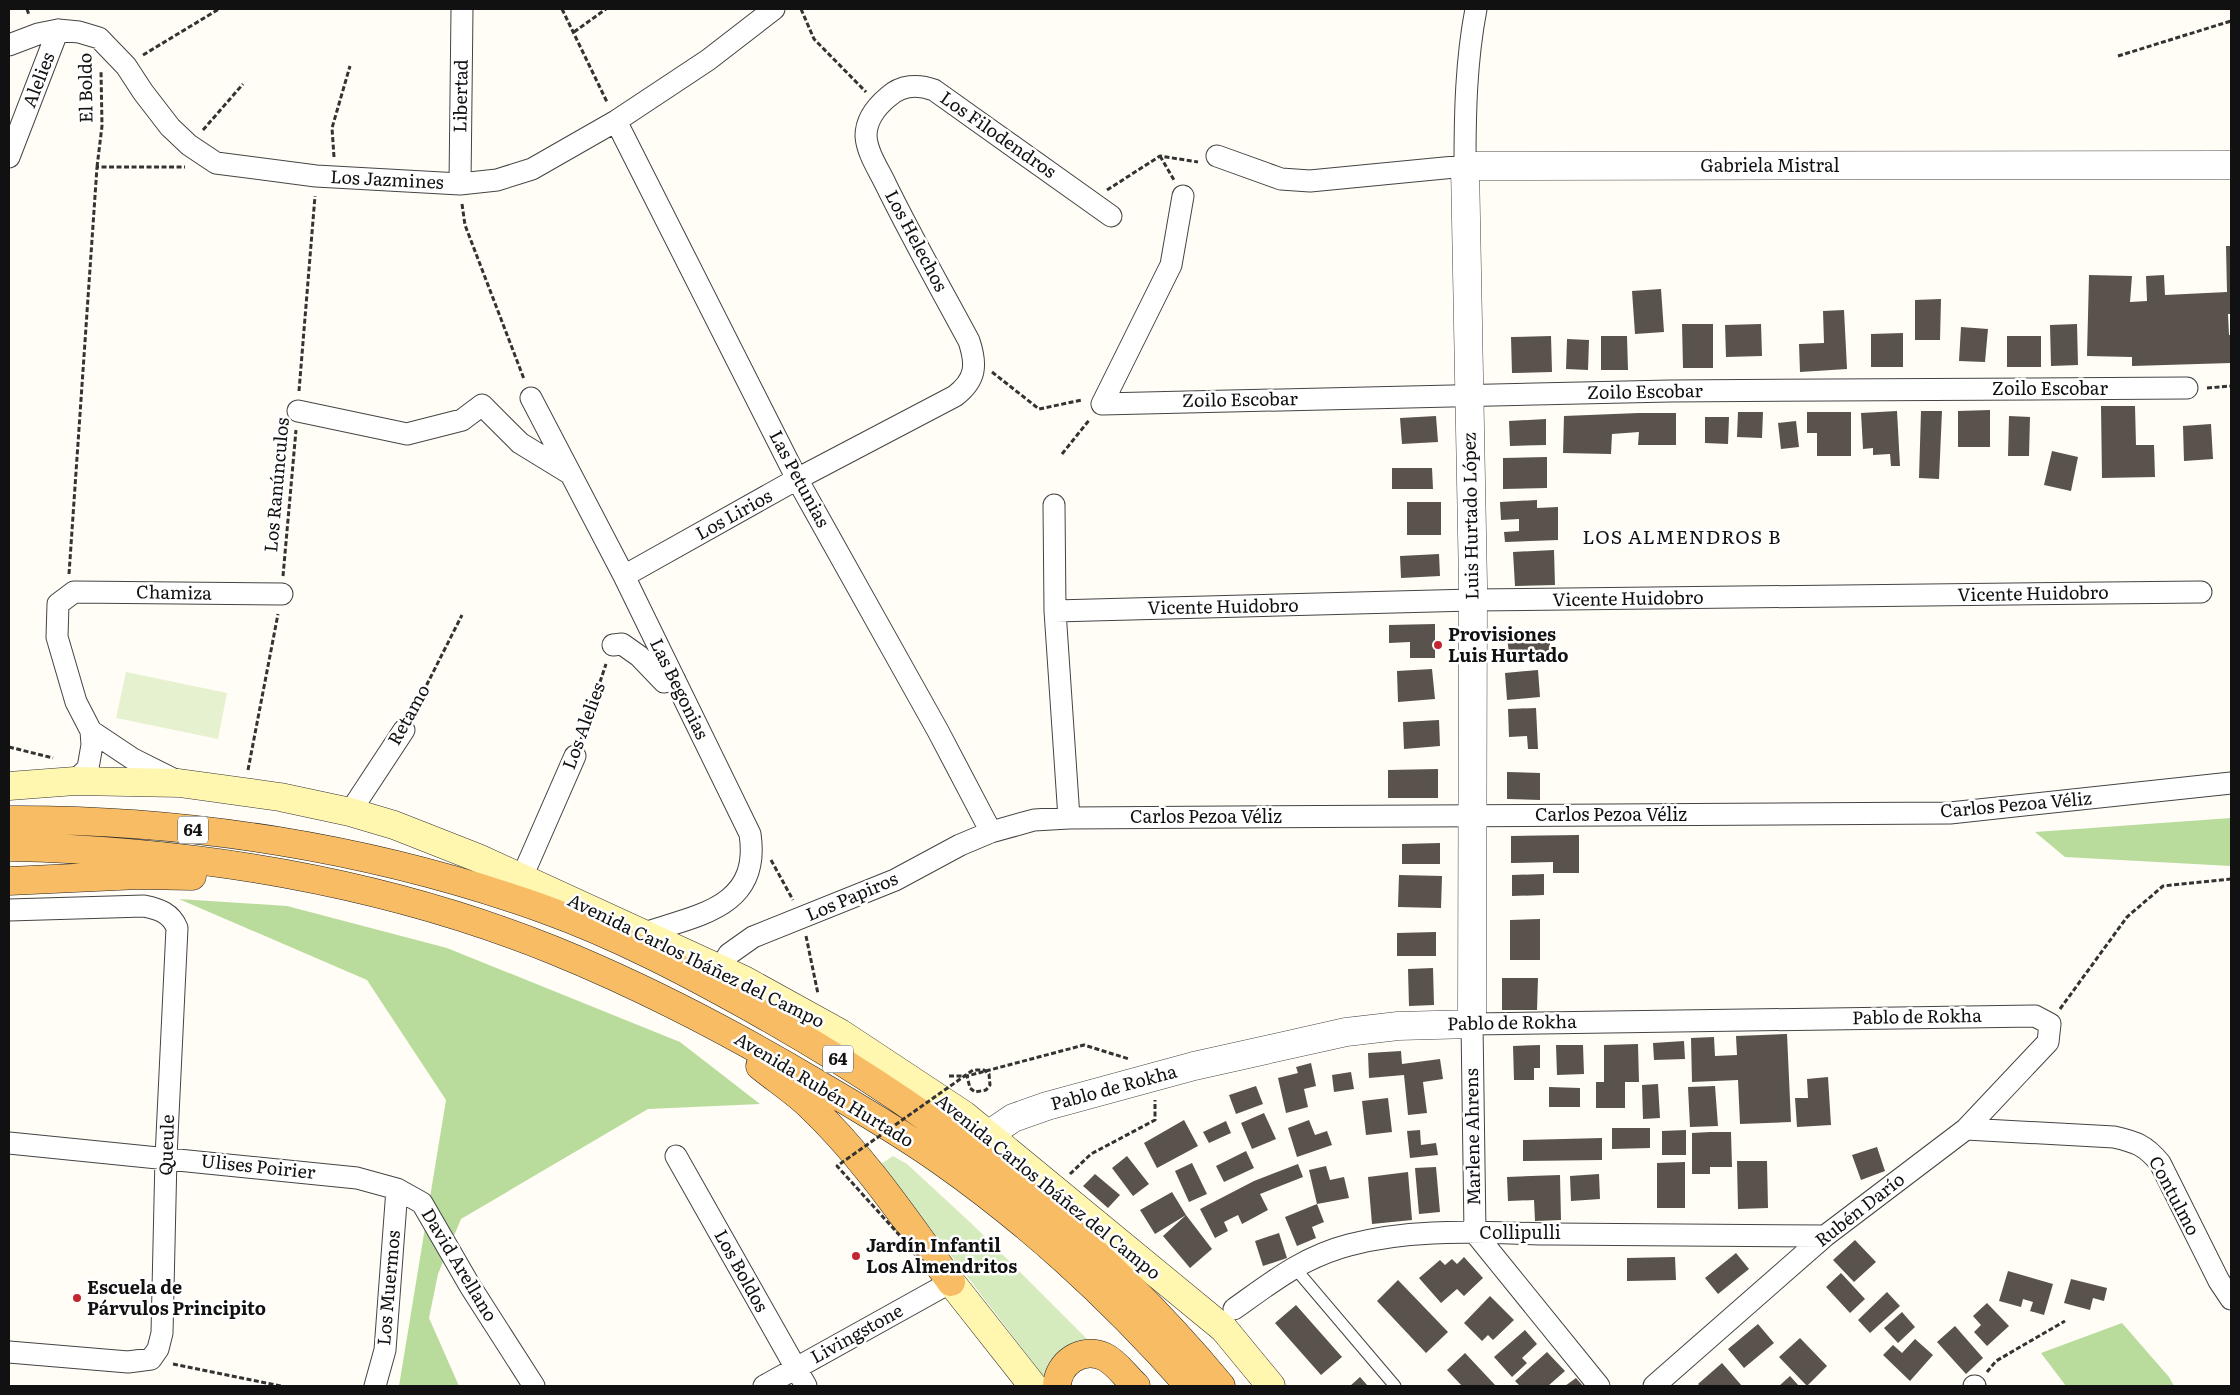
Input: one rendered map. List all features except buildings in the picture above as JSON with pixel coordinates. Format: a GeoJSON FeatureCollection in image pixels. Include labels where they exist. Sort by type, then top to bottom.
{"type":"FeatureCollection","features":[{"type":"Feature","properties":{"kind":"highway","name":"Avenida Rubén Hurtado"},"geometry":{"type":"LineString","coordinates":[[9,820],[116,823],[210,832],[285,843],[375,861],[446,879],[513,899],[604,934],[723,993],[863,1074],[970,1147],[1077,1236],[1144,1299],[1186,1344],[1221,1386]]}},
{"type":"Feature","properties":{"kind":"highway","name":"64"},"geometry":{"type":"LineString","coordinates":[[9,847],[88,850],[149,855],[315,880]]}},
{"type":"Feature","properties":{"kind":"highway"},"geometry":{"type":"LineString","coordinates":[[9,881],[139,875],[315,880]]}},
{"type":"Feature","properties":{"kind":"highway","name":"Avenida Rubén Hurtado"},"geometry":{"type":"LineString","coordinates":[[315,880],[394,898],[521,938],[664,1000],[782,1062],[911,1140],[965,1178],[1048,1246],[1103,1296],[1189,1386]]}},
{"type":"Feature","properties":{"kind":"highway"},"geometry":{"type":"LineString","coordinates":[[664,1000],[750,1059],[807,1104],[856,1155],[878,1182],[941,1276]]}},
{"type":"Feature","properties":{"kind":"highway"},"geometry":{"type":"LineString","coordinates":[[1057,1386],[1059,1373],[1064,1366],[1078,1356],[1086,1354],[1103,1356],[1111,1361],[1136,1386]]}},
{"type":"Feature","properties":{"kind":"main road","name":"Avenida Carlos Ibáñez del Campo"},"geometry":{"type":"LineString","coordinates":[[9,786],[81,774],[179,783],[244,792],[350,812],[436,840],[522,876],[720,969],[840,1033],[964,1115],[1224,1329],[1272,1386]]}},
{"type":"Feature","properties":{"kind":"main road"},"geometry":{"type":"LineString","coordinates":[[941,1276],[1033,1386]]}},
{"type":"Feature","properties":{"kind":"street","name":"Libertad"},"geometry":{"type":"LineString","coordinates":[[460,184],[462,9]]}},
{"type":"Feature","properties":{"kind":"street","name":"Los Jazmines"},"geometry":{"type":"LineString","coordinates":[[99,38],[126,66],[170,127],[189,146],[216,163],[326,177],[460,184],[497,180],[532,169],[616,121],[708,60],[774,9]]}},
{"type":"Feature","properties":{"kind":"street","name":"Luis Hurtado López"},"geometry":{"type":"LineString","coordinates":[[1472,1024],[1472,600],[1465,118],[1470,40],[1476,9]]}},
{"type":"Feature","properties":{"kind":"street"},"geometry":{"type":"LineString","coordinates":[[9,45],[38,34],[58,30],[79,32],[99,38]]}},
{"type":"Feature","properties":{"kind":"street","name":"Alelies"},"geometry":{"type":"LineString","coordinates":[[9,157],[58,30]]}},
{"type":"Feature","properties":{"kind":"street","name":"Los Filodendros"},"geometry":{"type":"LineString","coordinates":[[879,105],[891,94],[908,87],[924,86],[934,90],[1111,216]]}},
{"type":"Feature","properties":{"kind":"street","name":"Los Helechos"},"geometry":{"type":"LineString","coordinates":[[879,105],[868,123],[866,135],[868,148],[899,211],[969,341],[974,357],[971,378]]}},
{"type":"Feature","properties":{"kind":"street","name":"Las Petunias"},"geometry":{"type":"LineString","coordinates":[[616,121],[798,480],[938,731],[991,832]]}},
{"type":"Feature","properties":{"kind":"street","name":"Gabriela Mistral"},"geometry":{"type":"LineString","coordinates":[[1217,156],[1281,178],[1310,180],[1465,166],[2231,165]]}},
{"type":"Feature","properties":{"kind":"street"},"geometry":{"type":"LineString","coordinates":[[1102,404],[1171,265],[1183,196]]}},
{"type":"Feature","properties":{"kind":"street","name":"Los Lirios"},"geometry":{"type":"LineString","coordinates":[[624,576],[955,396],[964,389],[971,378]]}},
{"type":"Feature","properties":{"kind":"street","name":"Zoilo Escobar"},"geometry":{"type":"LineString","coordinates":[[1102,404],[1670,391],[2188,388]]}},
{"type":"Feature","properties":{"kind":"street","name":"Las Begonias"},"geometry":{"type":"LineString","coordinates":[[531,398],[624,576],[750,834],[753,852],[750,869],[742,888],[730,900],[695,916],[644,933]]}},
{"type":"Feature","properties":{"kind":"street"},"geometry":{"type":"LineString","coordinates":[[298,411],[407,434],[462,420],[482,405],[520,443],[571,474]]}},
{"type":"Feature","properties":{"kind":"street"},"geometry":{"type":"LineString","coordinates":[[1054,505],[1055,610],[1069,818]]}},
{"type":"Feature","properties":{"kind":"street","name":"Chamiza"},"geometry":{"type":"LineString","coordinates":[[68,597],[74,592],[282,594]]}},
{"type":"Feature","properties":{"kind":"street","name":"Vicente Huidobro"},"geometry":{"type":"LineString","coordinates":[[1055,610],[1472,600],[2200,592]]}},
{"type":"Feature","properties":{"kind":"street"},"geometry":{"type":"LineString","coordinates":[[68,597],[58,604],[57,637],[76,702],[91,731],[92,745],[81,774]]}},
{"type":"Feature","properties":{"kind":"street"},"geometry":{"type":"LineString","coordinates":[[613,645],[622,644],[639,656],[664,682],[675,680]]}},
{"type":"Feature","properties":{"kind":"street","name":"Retamo"},"geometry":{"type":"LineString","coordinates":[[350,812],[404,730]]}},
{"type":"Feature","properties":{"kind":"street"},"geometry":{"type":"LineString","coordinates":[[91,731],[133,759],[179,783]]}},
{"type":"Feature","properties":{"kind":"street","name":"Los Alelies"},"geometry":{"type":"LineString","coordinates":[[522,876],[574,756]]}},
{"type":"Feature","properties":{"kind":"street","name":"Carlos Pezoa Véliz"},"geometry":{"type":"LineString","coordinates":[[991,832],[1034,820],[1069,818],[1950,813],[2231,783]]}},
{"type":"Feature","properties":{"kind":"street","name":"Los Papiros"},"geometry":{"type":"LineString","coordinates":[[720,969],[729,954],[753,937],[895,880],[960,845],[991,832]]}},
{"type":"Feature","properties":{"kind":"street","name":"Queule"},"geometry":{"type":"LineString","coordinates":[[9,910],[144,906],[164,912],[173,918],[177,928],[166,1158],[162,1333],[158,1349],[151,1359]]}},
{"type":"Feature","properties":{"kind":"street","name":"Pablo de Rokha"},"geometry":{"type":"LineString","coordinates":[[988,1135],[1013,1118],[1143,1080],[1346,1032],[1398,1026],[2035,1016],[2050,1024]]}},
{"type":"Feature","properties":{"kind":"street","name":"Marlene Ahrens"},"geometry":{"type":"LineString","coordinates":[[1472,1024],[1475,1233]]}},
{"type":"Feature","properties":{"kind":"street","name":"Rubén Darío"},"geometry":{"type":"LineString","coordinates":[[1654,1386],[1825,1236],[1966,1129],[2048,1042],[2050,1024]]}},
{"type":"Feature","properties":{"kind":"street","name":"Contulmo"},"geometry":{"type":"LineString","coordinates":[[1966,1129],[2114,1137],[2135,1142],[2150,1150],[2160,1163],[2219,1281],[2231,1299]]}},
{"type":"Feature","properties":{"kind":"street","name":"Ulises Poirier"},"geometry":{"type":"LineString","coordinates":[[9,1143],[357,1178]]}},
{"type":"Feature","properties":{"kind":"street","name":"Los Boldos"},"geometry":{"type":"LineString","coordinates":[[676,1156],[801,1377]]}},
{"type":"Feature","properties":{"kind":"street","name":"David Arellano"},"geometry":{"type":"LineString","coordinates":[[357,1178],[397,1189],[422,1203],[470,1286],[534,1386]]}},
{"type":"Feature","properties":{"kind":"street","name":"Los Muermos"},"geometry":{"type":"LineString","coordinates":[[375,1386],[385,1350],[397,1189]]}},
{"type":"Feature","properties":{"kind":"street"},"geometry":{"type":"LineString","coordinates":[[1475,1233],[1598,1386]]}},
{"type":"Feature","properties":{"kind":"street","name":"Collipulli"},"geometry":{"type":"LineString","coordinates":[[1234,1309],[1294,1267],[1320,1255],[1376,1238],[1475,1233],[1825,1236]]}},
{"type":"Feature","properties":{"kind":"street","name":"Livingstone"},"geometry":{"type":"LineString","coordinates":[[764,1386],[801,1377],[941,1276]]}},
{"type":"Feature","properties":{"kind":"street"},"geometry":{"type":"LineString","coordinates":[[9,1352],[128,1362],[151,1359]]}},
{"type":"Feature","properties":{"kind":"lane"},"geometry":{"type":"LineString","coordinates":[[1294,1267],[1395,1386]]}},
{"type":"Feature","properties":{"kind":"path"},"geometry":{"type":"LineString","coordinates":[[126,66],[220,9]]}},
{"type":"Feature","properties":{"kind":"path"},"geometry":{"type":"LineString","coordinates":[[562,9],[616,121]]}},
{"type":"Feature","properties":{"kind":"path"},"geometry":{"type":"LineString","coordinates":[[574,32],[606,9]]}},
{"type":"Feature","properties":{"kind":"path"},"geometry":{"type":"LineString","coordinates":[[801,9],[814,39],[879,105]]}},
{"type":"Feature","properties":{"kind":"path"},"geometry":{"type":"LineString","coordinates":[[2118,56],[2231,21]]}},
{"type":"Feature","properties":{"kind":"path","name":"El Boldo"},"geometry":{"type":"LineString","coordinates":[[68,597],[97,167],[102,126],[99,38]]}},
{"type":"Feature","properties":{"kind":"path","name":"Los Ranúnculos"},"geometry":{"type":"LineString","coordinates":[[244,792],[282,594],[298,411],[332,128],[350,66]]}},
{"type":"Feature","properties":{"kind":"path"},"geometry":{"type":"LineString","coordinates":[[189,146],[244,84]]}},
{"type":"Feature","properties":{"kind":"path"},"geometry":{"type":"LineString","coordinates":[[1090,201],[1160,156],[1197,162],[1217,156]]}},
{"type":"Feature","properties":{"kind":"path"},"geometry":{"type":"LineString","coordinates":[[1160,156],[1183,196]]}},
{"type":"Feature","properties":{"kind":"path"},"geometry":{"type":"LineString","coordinates":[[97,167],[198,167],[216,163]]}},
{"type":"Feature","properties":{"kind":"path"},"geometry":{"type":"LineString","coordinates":[[465,225],[531,398]]}},
{"type":"Feature","properties":{"kind":"path"},"geometry":{"type":"LineString","coordinates":[[974,357],[1039,409],[1092,398],[1102,404],[1062,454]]}},
{"type":"Feature","properties":{"kind":"path"},"geometry":{"type":"LineString","coordinates":[[2188,388],[2231,386]]}},
{"type":"Feature","properties":{"kind":"path","name":"Retamo"},"geometry":{"type":"LineString","coordinates":[[404,730],[462,615]]}},
{"type":"Feature","properties":{"kind":"path","name":"Los Alelies"},"geometry":{"type":"LineString","coordinates":[[574,756],[613,645]]}},
{"type":"Feature","properties":{"kind":"path"},"geometry":{"type":"LineString","coordinates":[[9,747],[81,774]]}},
{"type":"Feature","properties":{"kind":"path"},"geometry":{"type":"LineString","coordinates":[[2050,1024],[2127,917],[2163,886],[2231,879]]}},
{"type":"Feature","properties":{"kind":"path"},"geometry":{"type":"LineString","coordinates":[[941,1276],[837,1166],[973,1070],[979,1068],[989,1074],[990,1085],[986,1090],[975,1092],[970,1088],[966,1076],[1084,1045],[1130,1059],[1143,1080],[1155,1120],[1091,1154],[1070,1174]]}},
{"type":"Feature","properties":{"kind":"path"},"geometry":{"type":"LineString","coordinates":[[1975,1386],[1996,1361],[2065,1321]]}},
{"type":"Feature","properties":{"kind":"path"},"geometry":{"type":"LineString","coordinates":[[151,1359],[281,1386]]}},
{"type":"Feature","properties":{"kind":"green space"},"geometry":{"type":"Polygon","coordinates":[[[126,672],[227,693],[218,739],[116,718],[126,672]]]}},
{"type":"Feature","properties":{"kind":"green space"},"geometry":{"type":"Polygon","coordinates":[[[2231,818],[2231,866],[2065,857],[2035,832],[2231,818]]]}},
{"type":"Feature","properties":{"kind":"green space"},"geometry":{"type":"Polygon","coordinates":[[[179,899],[287,906],[447,948],[680,1042],[760,1104],[648,1109],[461,1219],[438,1274],[429,1318],[459,1386],[399,1386],[446,1100],[367,980],[179,899]]]}},
{"type":"Feature","properties":{"kind":"green space"},"geometry":{"type":"Polygon","coordinates":[[[893,1156],[907,1164],[972,1224],[1093,1345],[1045,1378],[881,1164],[893,1156]]]}},
{"type":"Feature","properties":{"kind":"green space"},"geometry":{"type":"Polygon","coordinates":[[[2122,1323],[2169,1377],[2174,1386],[2066,1386],[2041,1353],[2122,1323]]]}},
{"type":"Feature","properties":{"kind":"place","name":"Provisiones Luis Hurtado"},"geometry":{"type":"Point","coordinates":[1438,645]}},
{"type":"Feature","properties":{"kind":"place","name":"Jardín Infantil Los Almendritos"},"geometry":{"type":"Point","coordinates":[856,1256]}},
{"type":"Feature","properties":{"kind":"place","name":"Escuela de Párvulos Principito"},"geometry":{"type":"Point","coordinates":[77,1298]}},
{"type":"Feature","properties":{"kind":"district","name":"LOS ALMENDROS B"},"geometry":{"type":"Point","coordinates":[1682,537]}}]}
